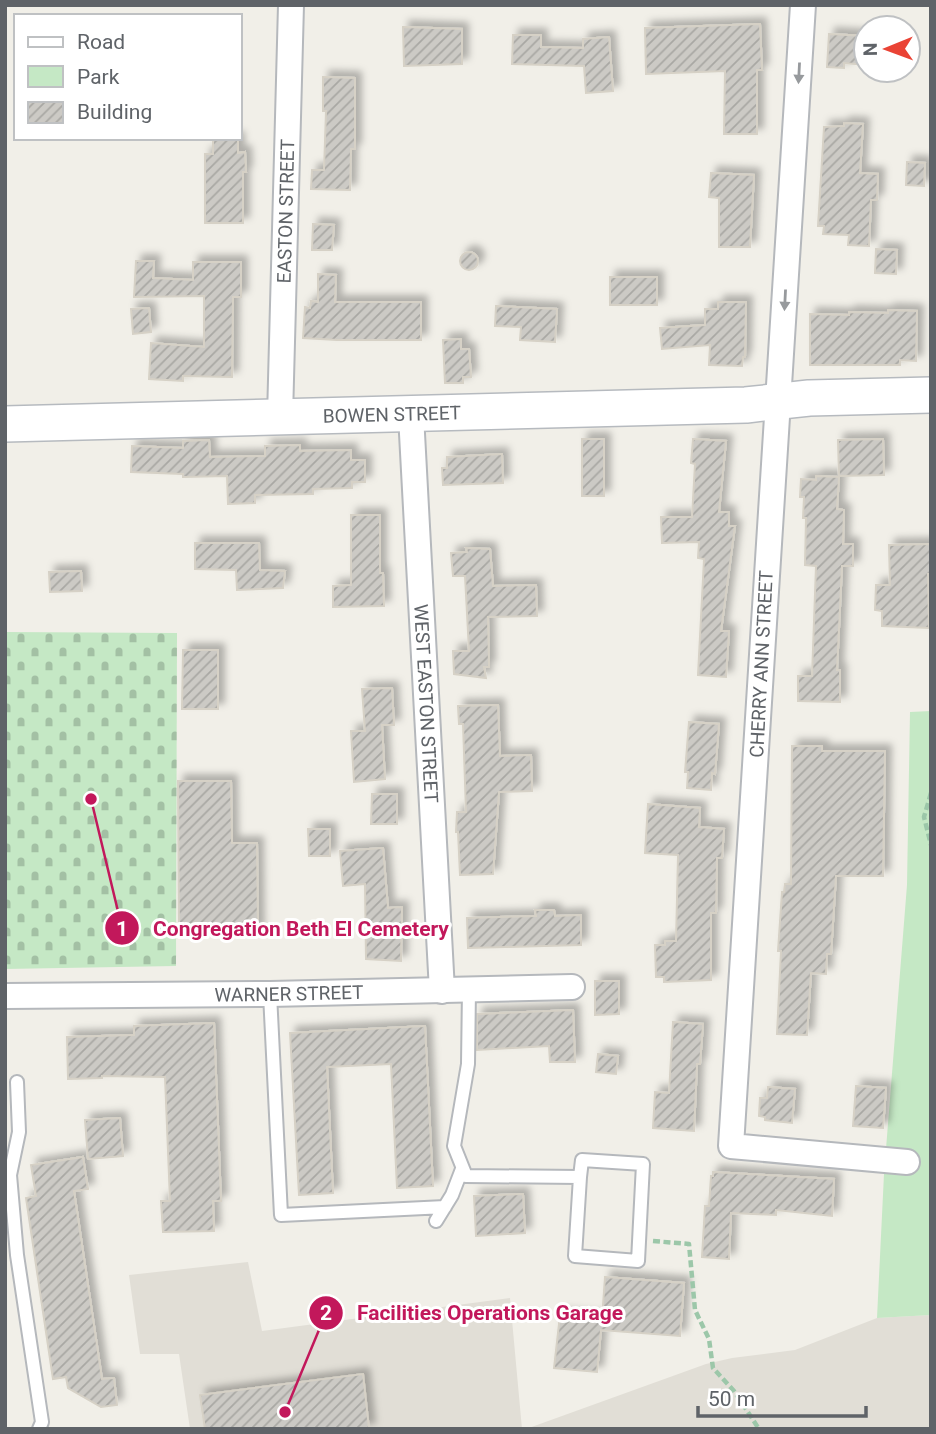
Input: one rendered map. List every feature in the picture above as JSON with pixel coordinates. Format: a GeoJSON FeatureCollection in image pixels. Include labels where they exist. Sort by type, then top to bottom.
{"type":"FeatureCollection","features":[{"type":"Feature","properties":{"kind":"main road","name":"BOWEN STREET"},"geometry":{"type":"LineString","coordinates":[[5,424],[746,405],[779,401],[931,395]]}},
{"type":"Feature","properties":{"kind":"street","name":"EASTON STREET"},"geometry":{"type":"LineString","coordinates":[[281,417],[291,5]]}},
{"type":"Feature","properties":{"kind":"street","name":"CHERRY ANN STREET"},"geometry":{"type":"LineString","coordinates":[[803,5],[731,1146],[907,1163]]}},
{"type":"Feature","properties":{"kind":"street","name":"WEST EASTON STREET"},"geometry":{"type":"LineString","coordinates":[[411,415],[442,991]]}},
{"type":"Feature","properties":{"kind":"street","name":"WARNER STREET"},"geometry":{"type":"LineString","coordinates":[[5,996],[270,994],[572,987]]}},
{"type":"Feature","properties":{"kind":"lane"},"geometry":{"type":"LineString","coordinates":[[469,990],[468,1064],[454,1146],[462,1169],[466,1175],[580,1177]]}},
{"type":"Feature","properties":{"kind":"lane"},"geometry":{"type":"LineString","coordinates":[[270,994],[281,1215],[445,1207]]}},
{"type":"Feature","properties":{"kind":"lane"},"geometry":{"type":"LineString","coordinates":[[17,1082],[19,1132],[10,1175],[17,1255],[41,1422],[39,1429]]}},
{"type":"Feature","properties":{"kind":"lane"},"geometry":{"type":"LineString","coordinates":[[582,1160],[643,1164],[638,1261],[575,1256],[580,1177],[582,1160]]}},
{"type":"Feature","properties":{"kind":"lane"},"geometry":{"type":"LineString","coordinates":[[436,1222],[452,1195],[462,1169]]}},
{"type":"Feature","properties":{"kind":"path"},"geometry":{"type":"LineString","coordinates":[[931,793],[924,817],[931,845]]}},
{"type":"Feature","properties":{"kind":"path"},"geometry":{"type":"LineString","coordinates":[[639,1239],[689,1244],[695,1310],[709,1339],[713,1368],[734,1391],[759,1429]]}},
{"type":"Feature","properties":{"kind":"shaded area"},"geometry":{"type":"Polygon","coordinates":[[[248,1262],[262,1331],[510,1298],[522,1429],[190,1429],[179,1354],[140,1354],[129,1275],[248,1262]]]}},
{"type":"Feature","properties":{"kind":"shaded area"},"geometry":{"type":"Polygon","coordinates":[[[931,1315],[931,1429],[526,1429],[706,1364],[795,1350],[877,1318],[931,1315]]]}},
{"type":"Feature","properties":{"kind":"green space"},"geometry":{"type":"Polygon","coordinates":[[[5,632],[177,633],[176,966],[5,969],[5,632]]]}},
{"type":"Feature","properties":{"kind":"green space"},"geometry":{"type":"Polygon","coordinates":[[[931,711],[931,1315],[877,1318],[884,1174],[907,885],[910,712],[931,711]]]}},
{"type":"Feature","properties":{"kind":"building"},"geometry":{"type":"Polygon","coordinates":[[[760,24],[762,70],[757,70],[757,134],[724,134],[725,71],[646,74],[645,28],[760,24]]]}},
{"type":"Feature","properties":{"kind":"building"},"geometry":{"type":"Polygon","coordinates":[[[403,27],[462,29],[462,64],[404,66],[403,27]]]}},
{"type":"Feature","properties":{"kind":"building"},"geometry":{"type":"Polygon","coordinates":[[[829,34],[852,35],[852,64],[844,63],[844,68],[827,67],[829,34]]]}},
{"type":"Feature","properties":{"kind":"building"},"geometry":{"type":"Polygon","coordinates":[[[513,35],[541,35],[541,47],[583,48],[583,39],[609,37],[613,91],[586,93],[584,66],[512,64],[513,35]]]}},
{"type":"Feature","properties":{"kind":"building"},"geometry":{"type":"Polygon","coordinates":[[[323,77],[355,78],[355,149],[351,149],[350,190],[311,189],[312,170],[324,170],[326,111],[323,111],[323,77]]]}},
{"type":"Feature","properties":{"kind":"building"},"geometry":{"type":"Polygon","coordinates":[[[844,123],[863,124],[860,173],[878,174],[877,200],[871,200],[869,246],[848,245],[849,235],[823,234],[824,226],[818,226],[824,127],[844,126],[844,123]]]}},
{"type":"Feature","properties":{"kind":"building"},"geometry":{"type":"Polygon","coordinates":[[[213,140],[238,140],[238,153],[245,152],[243,223],[205,223],[205,154],[213,154],[213,140]]]}},
{"type":"Feature","properties":{"kind":"building"},"geometry":{"type":"Polygon","coordinates":[[[907,162],[925,163],[924,186],[906,185],[907,162]]]}},
{"type":"Feature","properties":{"kind":"building"},"geometry":{"type":"Polygon","coordinates":[[[711,173],[754,175],[750,247],[719,247],[719,198],[709,197],[711,173]]]}},
{"type":"Feature","properties":{"kind":"building"},"geometry":{"type":"Polygon","coordinates":[[[313,224],[334,225],[332,250],[312,250],[313,224]]]}},
{"type":"Feature","properties":{"kind":"building"},"geometry":{"type":"Polygon","coordinates":[[[876,249],[897,250],[896,274],[875,273],[876,249]]]}},
{"type":"Feature","properties":{"kind":"building"},"geometry":{"type":"Polygon","coordinates":[[[465,252],[473,252],[478,261],[476,268],[465,270],[460,265],[460,257],[465,252]]]}},
{"type":"Feature","properties":{"kind":"building"},"geometry":{"type":"Polygon","coordinates":[[[136,261],[154,261],[153,278],[193,280],[193,262],[241,262],[241,297],[233,297],[232,377],[183,376],[183,381],[149,379],[151,343],[204,347],[204,296],[134,297],[136,261]]]}},
{"type":"Feature","properties":{"kind":"building"},"geometry":{"type":"Polygon","coordinates":[[[318,274],[336,275],[335,302],[421,302],[421,340],[303,338],[305,307],[310,308],[311,301],[318,302],[318,274]]]}},
{"type":"Feature","properties":{"kind":"building"},"geometry":{"type":"Polygon","coordinates":[[[610,277],[657,277],[657,305],[610,305],[610,277]]]}},
{"type":"Feature","properties":{"kind":"building"},"geometry":{"type":"Polygon","coordinates":[[[718,302],[746,302],[745,357],[742,366],[709,365],[710,345],[662,349],[660,328],[705,325],[705,309],[718,309],[718,302]]]}},
{"type":"Feature","properties":{"kind":"building"},"geometry":{"type":"Polygon","coordinates":[[[496,306],[557,309],[555,342],[520,340],[521,327],[495,326],[496,306]]]}},
{"type":"Feature","properties":{"kind":"building"},"geometry":{"type":"Polygon","coordinates":[[[149,308],[151,332],[133,334],[131,309],[149,308]]]}},
{"type":"Feature","properties":{"kind":"building"},"geometry":{"type":"Polygon","coordinates":[[[888,310],[917,311],[916,361],[900,360],[900,365],[810,365],[810,314],[888,313],[888,310]]]}},
{"type":"Feature","properties":{"kind":"building"},"geometry":{"type":"Polygon","coordinates":[[[461,339],[461,349],[469,349],[471,377],[463,377],[463,383],[445,383],[443,340],[461,339]]]}},
{"type":"Feature","properties":{"kind":"building"},"geometry":{"type":"Polygon","coordinates":[[[582,439],[604,439],[604,496],[582,496],[582,439]]]}},
{"type":"Feature","properties":{"kind":"building"},"geometry":{"type":"Polygon","coordinates":[[[693,439],[726,441],[719,512],[729,512],[729,526],[735,526],[721,631],[729,631],[726,677],[698,675],[704,559],[698,558],[699,542],[662,543],[661,517],[692,517],[695,464],[691,463],[693,439]]]}},
{"type":"Feature","properties":{"kind":"building"},"geometry":{"type":"Polygon","coordinates":[[[883,439],[884,475],[839,476],[838,440],[883,439]]]}},
{"type":"Feature","properties":{"kind":"building"},"geometry":{"type":"Polygon","coordinates":[[[209,440],[210,457],[265,456],[265,446],[300,445],[300,451],[351,450],[351,460],[365,460],[365,482],[352,482],[352,488],[313,489],[313,494],[255,495],[255,503],[228,504],[227,476],[183,477],[183,474],[131,472],[132,446],[183,448],[183,441],[209,440]]]}},
{"type":"Feature","properties":{"kind":"building"},"geometry":{"type":"Polygon","coordinates":[[[502,454],[503,483],[443,485],[442,468],[447,468],[447,457],[502,454]]]}},
{"type":"Feature","properties":{"kind":"building"},"geometry":{"type":"Polygon","coordinates":[[[816,476],[839,477],[837,509],[844,510],[843,544],[853,544],[853,566],[842,566],[837,670],[840,670],[840,702],[798,701],[798,676],[812,676],[816,566],[805,565],[806,518],[803,518],[804,497],[800,497],[801,479],[816,480],[816,476]]]}},
{"type":"Feature","properties":{"kind":"building"},"geometry":{"type":"Polygon","coordinates":[[[351,515],[380,515],[380,573],[383,573],[384,606],[333,607],[333,586],[351,585],[351,515]]]}},
{"type":"Feature","properties":{"kind":"building"},"geometry":{"type":"Polygon","coordinates":[[[195,543],[259,543],[260,570],[285,571],[283,588],[237,590],[236,570],[195,569],[195,543]]]}},
{"type":"Feature","properties":{"kind":"building"},"geometry":{"type":"Polygon","coordinates":[[[931,544],[931,574],[928,574],[929,628],[882,626],[882,611],[875,610],[876,585],[890,585],[889,545],[931,544]]]}},
{"type":"Feature","properties":{"kind":"building"},"geometry":{"type":"Polygon","coordinates":[[[466,548],[490,549],[493,586],[536,585],[537,616],[488,617],[489,667],[484,667],[486,678],[454,674],[453,651],[469,651],[465,576],[453,576],[451,553],[467,552],[466,548]]]}},
{"type":"Feature","properties":{"kind":"building"},"geometry":{"type":"Polygon","coordinates":[[[81,571],[82,591],[50,592],[49,572],[81,571]]]}},
{"type":"Feature","properties":{"kind":"building"},"geometry":{"type":"Polygon","coordinates":[[[183,650],[218,650],[218,709],[182,709],[183,650]]]}},
{"type":"Feature","properties":{"kind":"building"},"geometry":{"type":"Polygon","coordinates":[[[392,688],[394,725],[382,725],[385,779],[354,782],[351,731],[365,731],[362,689],[392,688]]]}},
{"type":"Feature","properties":{"kind":"building"},"geometry":{"type":"Polygon","coordinates":[[[498,705],[500,756],[531,755],[532,791],[499,792],[493,874],[460,875],[457,812],[466,812],[463,724],[459,724],[458,706],[498,705]]]}},
{"type":"Feature","properties":{"kind":"building"},"geometry":{"type":"Polygon","coordinates":[[[689,722],[719,724],[711,790],[687,788],[688,772],[685,772],[689,722]]]}},
{"type":"Feature","properties":{"kind":"building"},"geometry":{"type":"Polygon","coordinates":[[[792,746],[822,746],[822,751],[885,751],[883,876],[836,876],[831,954],[827,954],[826,974],[811,973],[807,1035],[777,1034],[782,892],[785,884],[791,884],[792,746]]]}},
{"type":"Feature","properties":{"kind":"building"},"geometry":{"type":"Polygon","coordinates":[[[178,781],[231,781],[232,843],[257,843],[258,932],[179,933],[178,781]]]}},
{"type":"Feature","properties":{"kind":"building"},"geometry":{"type":"Polygon","coordinates":[[[372,794],[397,794],[397,824],[371,824],[372,794]]]}},
{"type":"Feature","properties":{"kind":"building"},"geometry":{"type":"Polygon","coordinates":[[[648,804],[700,808],[699,827],[724,829],[722,858],[717,858],[716,913],[711,913],[711,980],[664,982],[664,977],[656,977],[655,945],[676,941],[678,855],[645,853],[648,804]]]}},
{"type":"Feature","properties":{"kind":"building"},"geometry":{"type":"Polygon","coordinates":[[[308,829],[330,829],[330,856],[309,856],[308,829]]]}},
{"type":"Feature","properties":{"kind":"building"},"geometry":{"type":"Polygon","coordinates":[[[383,848],[388,908],[402,907],[401,961],[366,959],[365,884],[343,886],[340,851],[383,848]]]}},
{"type":"Feature","properties":{"kind":"building"},"geometry":{"type":"Polygon","coordinates":[[[535,910],[554,910],[555,916],[581,915],[581,945],[468,948],[467,918],[536,916],[535,910]]]}},
{"type":"Feature","properties":{"kind":"building"},"geometry":{"type":"Polygon","coordinates":[[[595,981],[619,981],[619,1014],[595,1015],[595,981]]]}},
{"type":"Feature","properties":{"kind":"building"},"geometry":{"type":"Polygon","coordinates":[[[573,1010],[575,1062],[550,1062],[549,1046],[477,1050],[477,1014],[573,1010]]]}},
{"type":"Feature","properties":{"kind":"building"},"geometry":{"type":"Polygon","coordinates":[[[673,1022],[703,1024],[700,1064],[697,1064],[694,1131],[653,1128],[655,1092],[669,1093],[673,1022]]]}},
{"type":"Feature","properties":{"kind":"building"},"geometry":{"type":"Polygon","coordinates":[[[214,1023],[221,1201],[213,1201],[214,1231],[163,1232],[161,1201],[170,1201],[165,1077],[102,1076],[68,1079],[67,1037],[134,1035],[134,1026],[214,1023]]]}},
{"type":"Feature","properties":{"kind":"building"},"geometry":{"type":"Polygon","coordinates":[[[425,1026],[433,1186],[397,1188],[391,1064],[327,1067],[333,1193],[299,1195],[290,1033],[425,1026]]]}},
{"type":"Feature","properties":{"kind":"building"},"geometry":{"type":"Polygon","coordinates":[[[598,1054],[618,1056],[616,1074],[596,1072],[598,1054]]]}},
{"type":"Feature","properties":{"kind":"building"},"geometry":{"type":"Polygon","coordinates":[[[856,1086],[886,1088],[883,1128],[853,1126],[856,1086]]]}},
{"type":"Feature","properties":{"kind":"building"},"geometry":{"type":"Polygon","coordinates":[[[768,1087],[795,1089],[792,1123],[765,1120],[765,1117],[759,1116],[760,1098],[767,1098],[768,1087]]]}},
{"type":"Feature","properties":{"kind":"building"},"geometry":{"type":"Polygon","coordinates":[[[120,1118],[123,1156],[88,1159],[85,1120],[120,1118]]]}},
{"type":"Feature","properties":{"kind":"building"},"geometry":{"type":"Polygon","coordinates":[[[83,1157],[88,1189],[74,1191],[102,1379],[114,1378],[117,1405],[101,1407],[68,1388],[66,1377],[53,1379],[26,1198],[36,1196],[31,1165],[83,1157]]]}},
{"type":"Feature","properties":{"kind":"building"},"geometry":{"type":"Polygon","coordinates":[[[713,1172],[834,1179],[832,1216],[776,1210],[776,1215],[731,1213],[729,1259],[702,1257],[705,1206],[709,1206],[713,1172]]]}},
{"type":"Feature","properties":{"kind":"building"},"geometry":{"type":"Polygon","coordinates":[[[523,1194],[525,1233],[476,1236],[474,1196],[523,1194]]]}},
{"type":"Feature","properties":{"kind":"building"},"geometry":{"type":"Polygon","coordinates":[[[605,1277],[684,1283],[680,1336],[601,1330],[597,1372],[554,1368],[560,1315],[602,1319],[605,1277]]]}},
{"type":"Feature","properties":{"kind":"building"},"geometry":{"type":"Polygon","coordinates":[[[363,1374],[369,1429],[205,1429],[200,1395],[363,1374]]]}},
{"type":"Feature","properties":{"kind":"place","name":"Congregation Beth El Cemetery"},"geometry":{"type":"Point","coordinates":[91,799]}},
{"type":"Feature","properties":{"kind":"place","name":"Facilities Operations Garage"},"geometry":{"type":"Point","coordinates":[285,1412]}}]}
